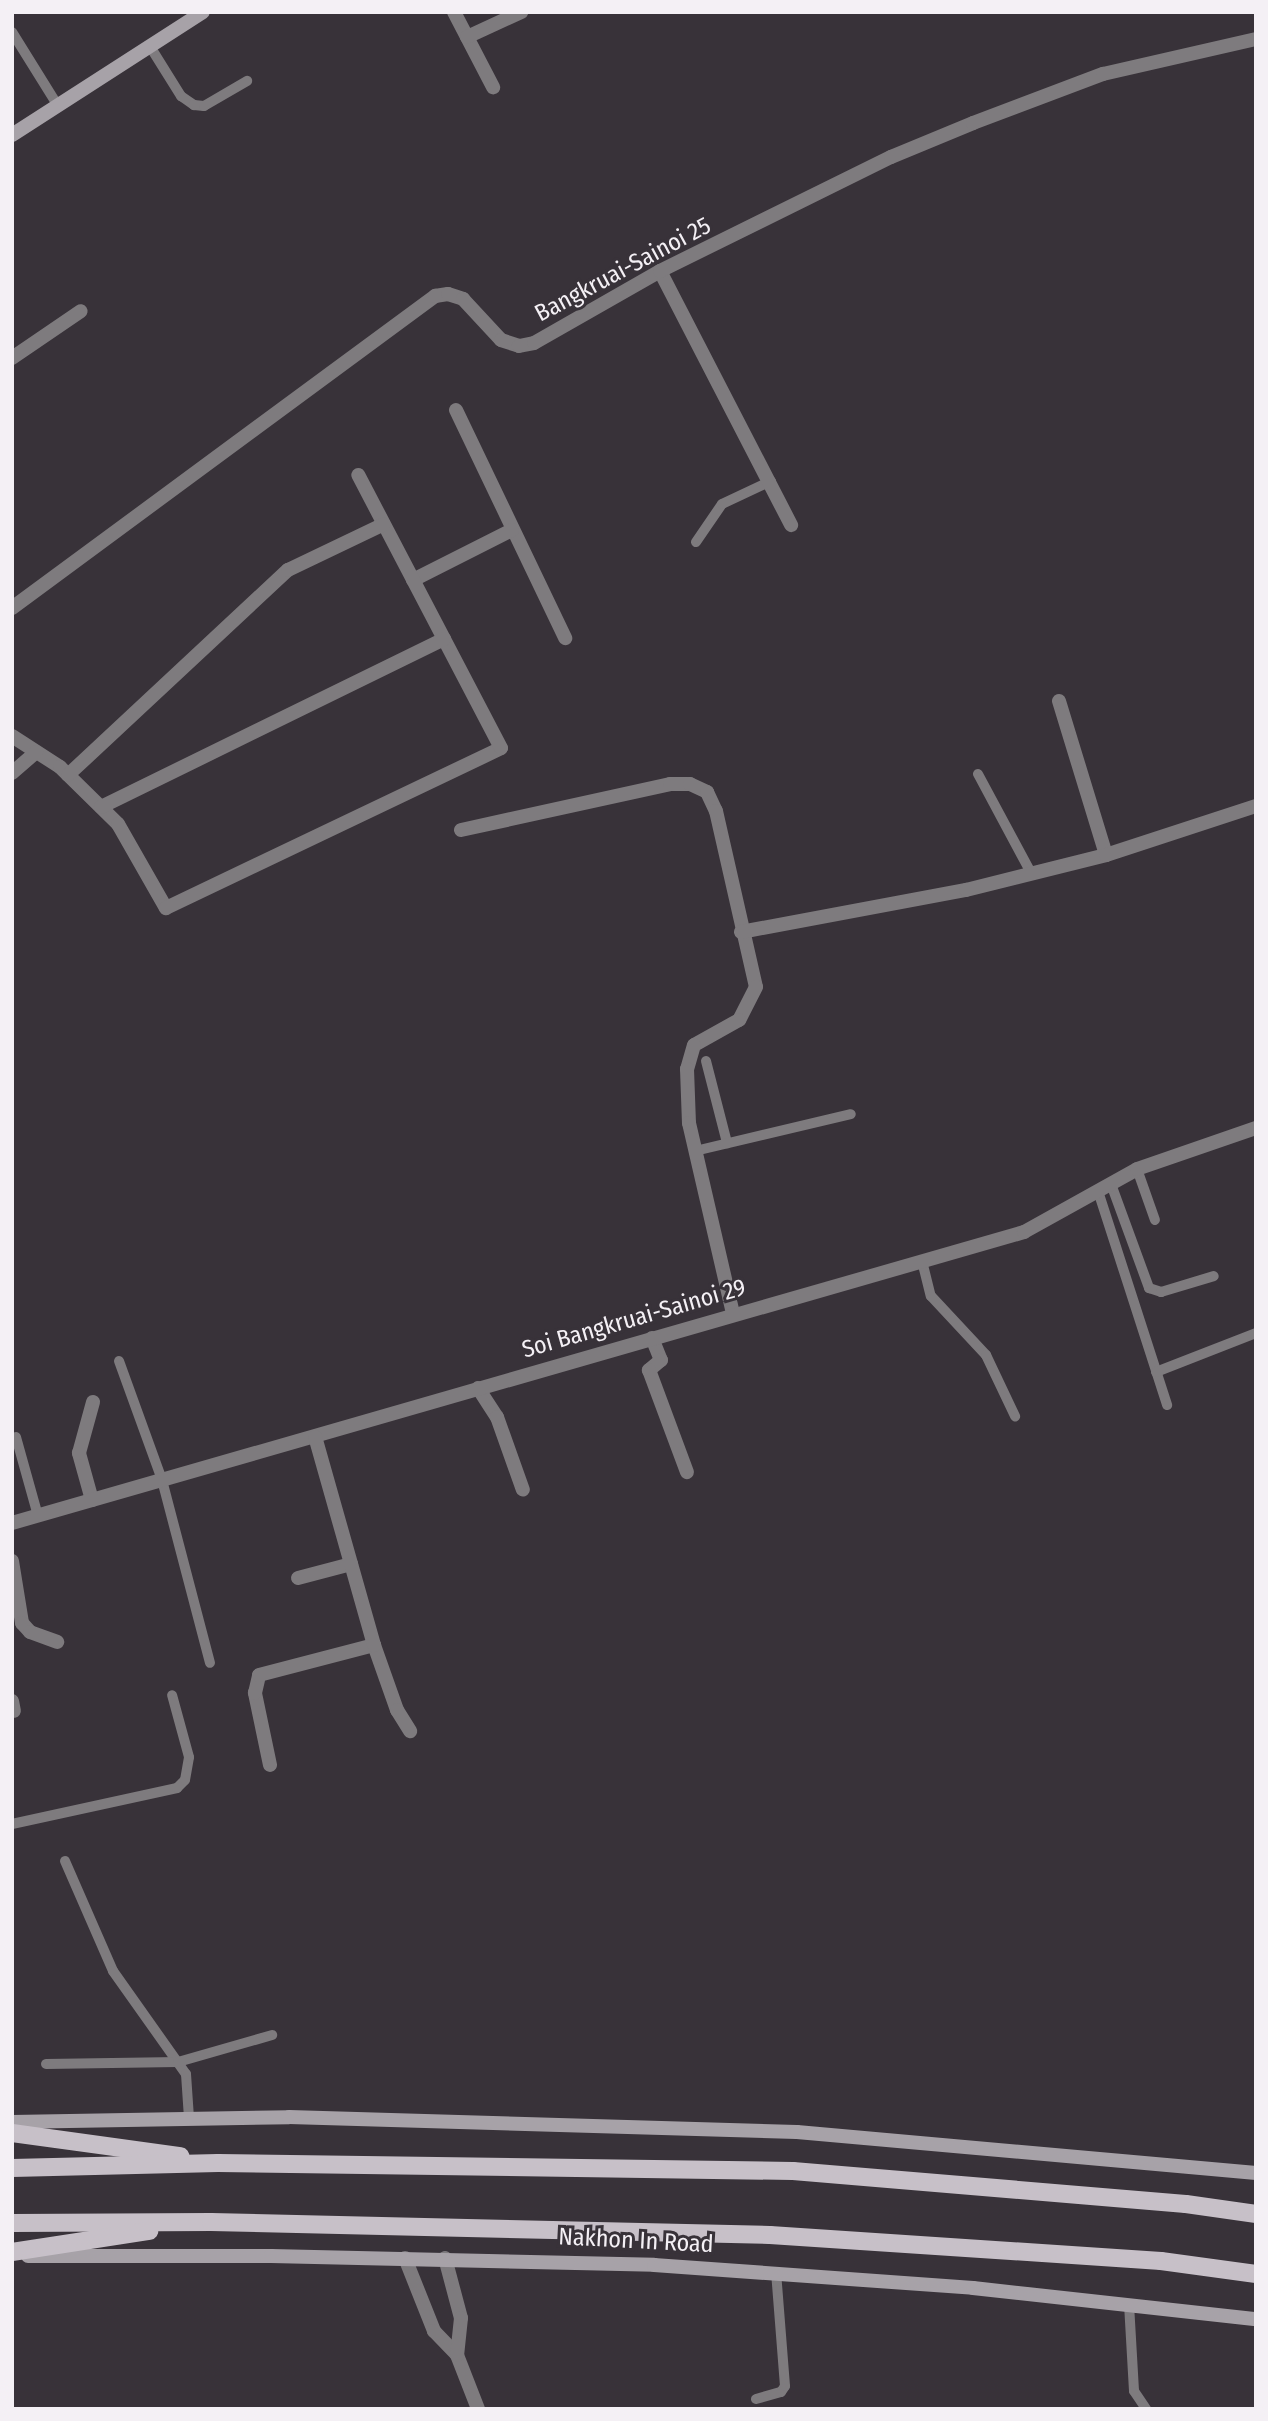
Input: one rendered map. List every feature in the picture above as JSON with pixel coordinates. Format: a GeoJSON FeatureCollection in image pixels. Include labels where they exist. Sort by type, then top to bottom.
{"type":"FeatureCollection","features":[{"type":"Feature","properties":{"kind":"main road"},"geometry":{"type":"LineString","coordinates":[[12,135],[203,12]]}},
{"type":"Feature","properties":{"kind":"main road"},"geometry":{"type":"LineString","coordinates":[[12,2122],[289,2116],[797,2132],[1256,2174]]}},
{"type":"Feature","properties":{"kind":"main road"},"geometry":{"type":"LineString","coordinates":[[12,2133],[218,2163]]}},
{"type":"Feature","properties":{"kind":"main road"},"geometry":{"type":"LineString","coordinates":[[12,2168],[218,2163],[793,2171],[1186,2204],[1256,2214]]}},
{"type":"Feature","properties":{"kind":"main road"},"geometry":{"type":"LineString","coordinates":[[12,2254],[212,2222]]}},
{"type":"Feature","properties":{"kind":"main road","name":"Nakhon In Road"},"geometry":{"type":"LineString","coordinates":[[12,2223],[212,2222],[770,2235],[1161,2261],[1256,2274]]}},
{"type":"Feature","properties":{"kind":"main road","name":"Nakhon In Road"},"geometry":{"type":"LineString","coordinates":[[12,2254],[445,2258],[776,2272],[1129,2304],[1256,2319]]}},
{"type":"Feature","properties":{"kind":"street"},"geometry":{"type":"LineString","coordinates":[[454,12],[493,87]]}},
{"type":"Feature","properties":{"kind":"street"},"geometry":{"type":"LineString","coordinates":[[467,37],[521,12]]}},
{"type":"Feature","properties":{"kind":"street","name":"Bangkruai-Sainoi 25"},"geometry":{"type":"LineString","coordinates":[[12,608],[435,296],[448,294],[463,299],[501,340],[519,346],[534,343],[660,271],[891,157],[973,122],[1103,74],[1256,39]]}},
{"type":"Feature","properties":{"kind":"street"},"geometry":{"type":"LineString","coordinates":[[660,271],[791,524]]}},
{"type":"Feature","properties":{"kind":"street"},"geometry":{"type":"LineString","coordinates":[[12,358],[81,311]]}},
{"type":"Feature","properties":{"kind":"street"},"geometry":{"type":"LineString","coordinates":[[456,410],[565,638]]}},
{"type":"Feature","properties":{"kind":"street"},"geometry":{"type":"LineString","coordinates":[[12,736],[68,775],[118,824],[166,908],[501,748],[358,475]]}},
{"type":"Feature","properties":{"kind":"street"},"geometry":{"type":"LineString","coordinates":[[68,775],[288,569],[384,524]]}},
{"type":"Feature","properties":{"kind":"street"},"geometry":{"type":"LineString","coordinates":[[413,580],[512,530]]}},
{"type":"Feature","properties":{"kind":"street"},"geometry":{"type":"LineString","coordinates":[[101,807],[444,639]]}},
{"type":"Feature","properties":{"kind":"street"},"geometry":{"type":"LineString","coordinates":[[1059,701],[1106,855]]}},
{"type":"Feature","properties":{"kind":"street"},"geometry":{"type":"LineString","coordinates":[[12,773],[36,751]]}},
{"type":"Feature","properties":{"kind":"street"},"geometry":{"type":"LineString","coordinates":[[461,830],[656,787],[690,784],[707,792],[716,811],[741,932],[756,988],[739,1020],[694,1045],[687,1069],[689,1124],[733,1313]]}},
{"type":"Feature","properties":{"kind":"street"},"geometry":{"type":"LineString","coordinates":[[741,932],[1031,873],[1106,855],[1256,806]]}},
{"type":"Feature","properties":{"kind":"street","name":"Soi Bangkruai-Sainoi 29"},"geometry":{"type":"LineString","coordinates":[[12,1522],[315,1437],[733,1313],[1024,1232],[1137,1169],[1256,1128]]}},
{"type":"Feature","properties":{"kind":"street"},"geometry":{"type":"LineString","coordinates":[[652,1338],[661,1360],[649,1370],[687,1472]]}},
{"type":"Feature","properties":{"kind":"street"},"geometry":{"type":"LineString","coordinates":[[478,1388],[497,1417],[523,1490]]}},
{"type":"Feature","properties":{"kind":"street"},"geometry":{"type":"LineString","coordinates":[[92,1500],[79,1453],[93,1402]]}},
{"type":"Feature","properties":{"kind":"street"},"geometry":{"type":"LineString","coordinates":[[315,1437],[374,1645],[392,1699],[410,1731]]}},
{"type":"Feature","properties":{"kind":"street"},"geometry":{"type":"LineString","coordinates":[[12,1561],[22,1623],[30,1632],[57,1642]]}},
{"type":"Feature","properties":{"kind":"street"},"geometry":{"type":"LineString","coordinates":[[298,1578],[351,1564]]}},
{"type":"Feature","properties":{"kind":"street"},"geometry":{"type":"LineString","coordinates":[[270,1765],[254,1693],[259,1675],[374,1645]]}},
{"type":"Feature","properties":{"kind":"street"},"geometry":{"type":"LineString","coordinates":[[405,2258],[434,2331],[457,2355],[478,2409]]}},
{"type":"Feature","properties":{"kind":"street"},"geometry":{"type":"LineString","coordinates":[[445,2258],[461,2318],[457,2355]]}},
{"type":"Feature","properties":{"kind":"lane"},"geometry":{"type":"LineString","coordinates":[[12,32],[58,107]]}},
{"type":"Feature","properties":{"kind":"lane"},"geometry":{"type":"LineString","coordinates":[[150,48],[181,96],[194,105],[204,106],[247,81]]}},
{"type":"Feature","properties":{"kind":"lane"},"geometry":{"type":"LineString","coordinates":[[696,542],[722,505],[771,481]]}},
{"type":"Feature","properties":{"kind":"lane"},"geometry":{"type":"LineString","coordinates":[[978,774],[1031,873]]}},
{"type":"Feature","properties":{"kind":"lane"},"geometry":{"type":"LineString","coordinates":[[706,1061],[727,1143]]}},
{"type":"Feature","properties":{"kind":"lane"},"geometry":{"type":"LineString","coordinates":[[695,1151],[851,1114]]}},
{"type":"Feature","properties":{"kind":"lane"},"geometry":{"type":"LineString","coordinates":[[1137,1169],[1155,1220]]}},
{"type":"Feature","properties":{"kind":"lane"},"geometry":{"type":"LineString","coordinates":[[1105,1188],[1150,1289],[1161,1292],[1214,1276]]}},
{"type":"Feature","properties":{"kind":"lane"},"geometry":{"type":"LineString","coordinates":[[1105,1188],[1167,1405]]}},
{"type":"Feature","properties":{"kind":"lane"},"geometry":{"type":"LineString","coordinates":[[922,1261],[932,1296],[986,1355],[1015,1416]]}},
{"type":"Feature","properties":{"kind":"lane"},"geometry":{"type":"LineString","coordinates":[[1156,1372],[1256,1333]]}},
{"type":"Feature","properties":{"kind":"lane"},"geometry":{"type":"LineString","coordinates":[[119,1361],[162,1479],[210,1663]]}},
{"type":"Feature","properties":{"kind":"lane"},"geometry":{"type":"LineString","coordinates":[[16,1437],[38,1516]]}},
{"type":"Feature","properties":{"kind":"lane"},"geometry":{"type":"LineString","coordinates":[[12,1824],[177,1788],[185,1780],[189,1757],[172,1695]]}},
{"type":"Feature","properties":{"kind":"lane"},"geometry":{"type":"LineString","coordinates":[[65,1861],[113,1971],[186,2074],[189,2118]]}},
{"type":"Feature","properties":{"kind":"lane"},"geometry":{"type":"LineString","coordinates":[[46,2064],[178,2062],[272,2035]]}},
{"type":"Feature","properties":{"kind":"lane"},"geometry":{"type":"LineString","coordinates":[[756,2399],[781,2392],[785,2386],[776,2272]]}},
{"type":"Feature","properties":{"kind":"lane"},"geometry":{"type":"LineString","coordinates":[[1129,2304],[1134,2391],[1146,2409]]}}]}
